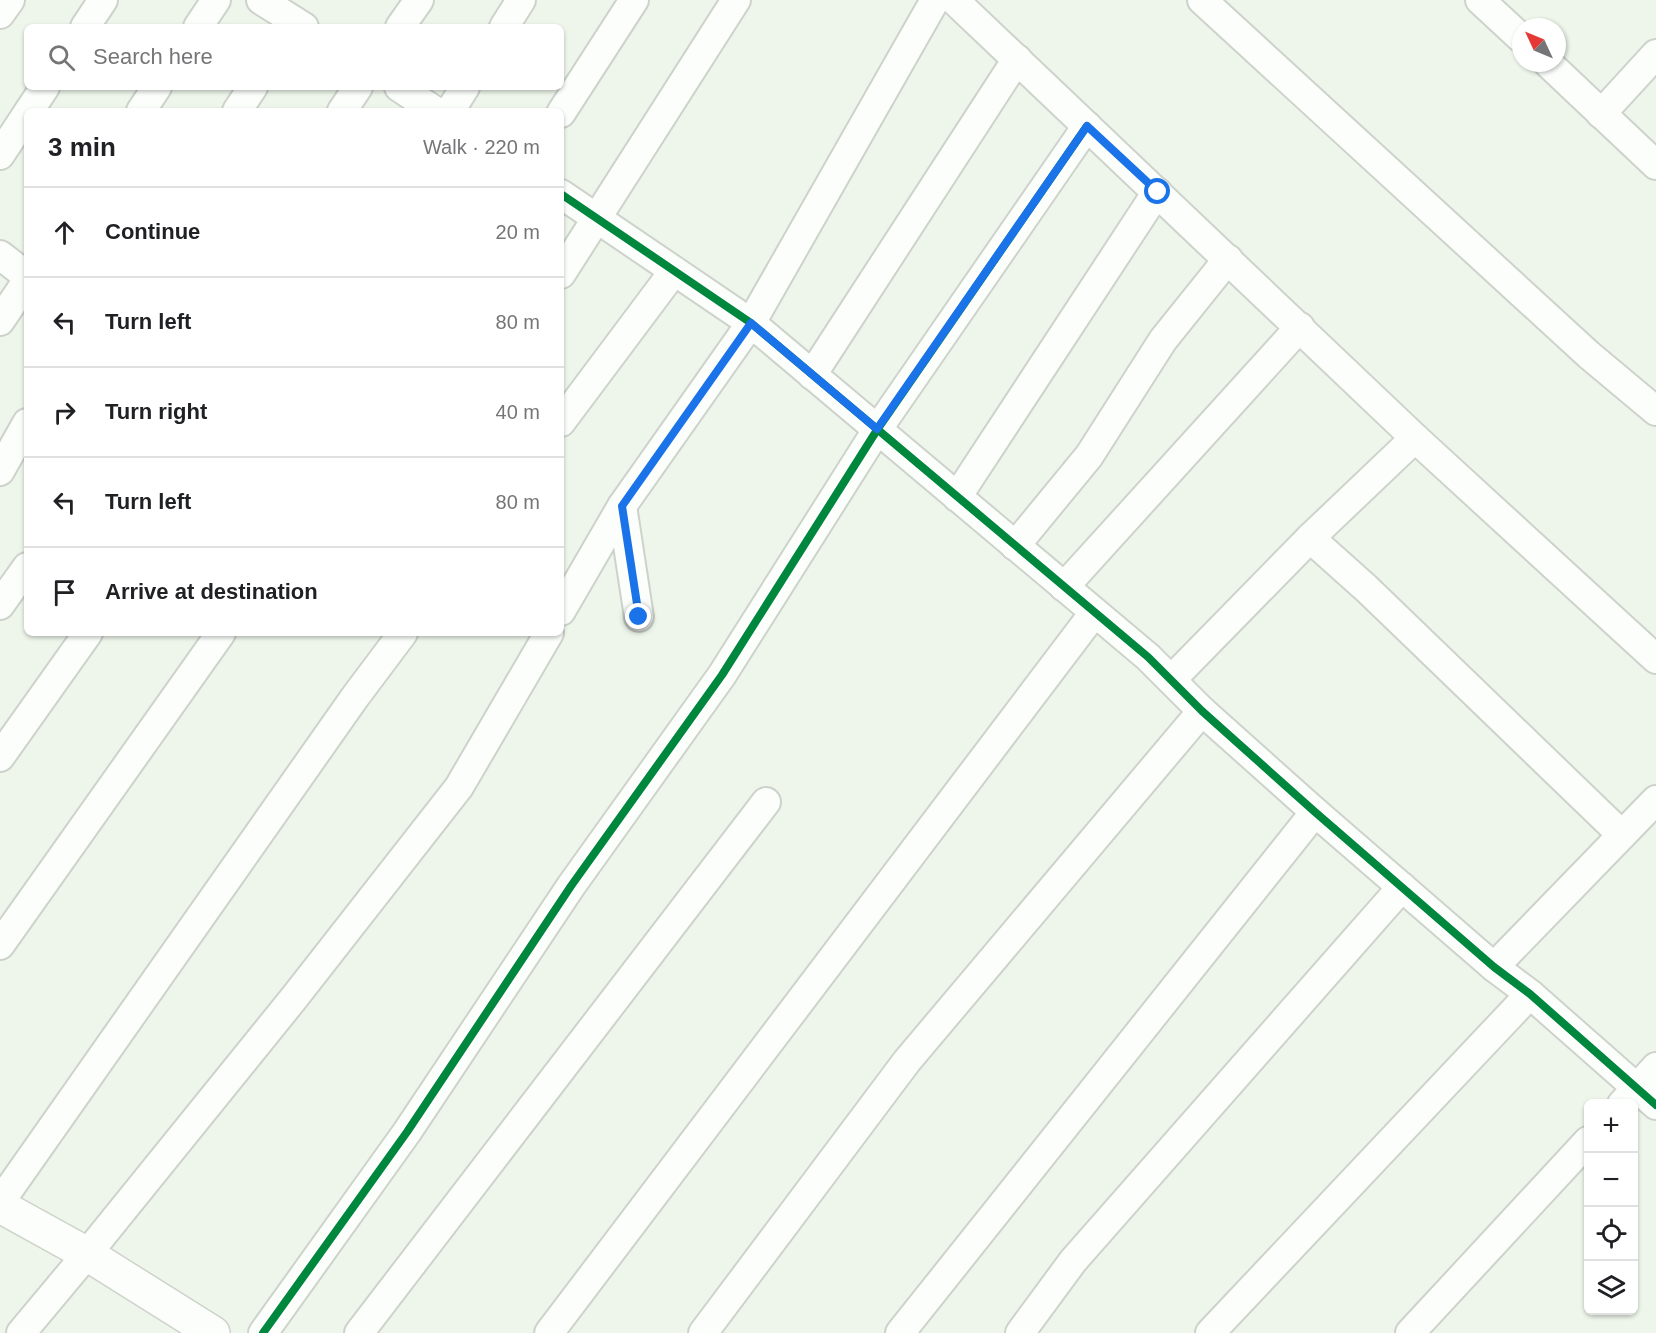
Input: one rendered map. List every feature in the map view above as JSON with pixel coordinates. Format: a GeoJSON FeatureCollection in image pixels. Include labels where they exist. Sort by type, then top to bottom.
{"type":"FeatureCollection","features":[{"type":"Feature","properties":{"kind":"street"},"geometry":{"type":"LineString","coordinates":[[0,14],[10,0]]}},
{"type":"Feature","properties":{"kind":"street"},"geometry":{"type":"LineString","coordinates":[[87,24],[103,0]]}},
{"type":"Feature","properties":{"kind":"street"},"geometry":{"type":"LineString","coordinates":[[200,24],[216,0]]}},
{"type":"Feature","properties":{"kind":"street"},"geometry":{"type":"LineString","coordinates":[[261,0],[296,19]]}},
{"type":"Feature","properties":{"kind":"street"},"geometry":{"type":"LineString","coordinates":[[402,24],[419,0]]}},
{"type":"Feature","properties":{"kind":"street"},"geometry":{"type":"LineString","coordinates":[[506,24],[522,0]]}},
{"type":"Feature","properties":{"kind":"street"},"geometry":{"type":"LineString","coordinates":[[564,108],[634,0]]}},
{"type":"Feature","properties":{"kind":"street"},"geometry":{"type":"LineString","coordinates":[[564,270],[736,0]]}},
{"type":"Feature","properties":{"kind":"street"},"geometry":{"type":"LineString","coordinates":[[564,606],[622,506],[751,323],[935,0]]}},
{"type":"Feature","properties":{"kind":"street"},"geometry":{"type":"LineString","coordinates":[[954,0],[1415,438],[1656,659]]}},
{"type":"Feature","properties":{"kind":"street"},"geometry":{"type":"LineString","coordinates":[[1202,0],[1589,354],[1656,411]]}},
{"type":"Feature","properties":{"kind":"street"},"geometry":{"type":"LineString","coordinates":[[1480,0],[1512,30]]}},
{"type":"Feature","properties":{"kind":"street"},"geometry":{"type":"LineString","coordinates":[[1602,114],[1656,54]]}},
{"type":"Feature","properties":{"kind":"street"},"geometry":{"type":"LineString","coordinates":[[812,375],[1017,59]]}},
{"type":"Feature","properties":{"kind":"street"},"geometry":{"type":"LineString","coordinates":[[1558,72],[1656,165]]}},
{"type":"Feature","properties":{"kind":"street"},"geometry":{"type":"LineString","coordinates":[[31,108],[43,90]]}},
{"type":"Feature","properties":{"kind":"street"},"geometry":{"type":"LineString","coordinates":[[143,108],[155,90]]}},
{"type":"Feature","properties":{"kind":"street"},"geometry":{"type":"LineString","coordinates":[[239,108],[251,90]]}},
{"type":"Feature","properties":{"kind":"street"},"geometry":{"type":"LineString","coordinates":[[344,108],[356,90]]}},
{"type":"Feature","properties":{"kind":"street"},"geometry":{"type":"LineString","coordinates":[[404,90],[430,108]]}},
{"type":"Feature","properties":{"kind":"street"},"geometry":{"type":"LineString","coordinates":[[452,108],[463,90]]}},
{"type":"Feature","properties":{"kind":"street"},"geometry":{"type":"LineString","coordinates":[[0,155],[24,119]]}},
{"type":"Feature","properties":{"kind":"street"},"geometry":{"type":"LineString","coordinates":[[263,1333],[407,1132],[571,886],[722,675],[877,429],[1087,126]]}},
{"type":"Feature","properties":{"kind":"street"},"geometry":{"type":"LineString","coordinates":[[957,496],[1158,192]]}},
{"type":"Feature","properties":{"kind":"street"},"geometry":{"type":"LineString","coordinates":[[564,196],[751,323],[957,496],[1148,657],[1202,711],[1315,812],[1494,967],[1530,994],[1638,1099],[1656,1067]]}},
{"type":"Feature","properties":{"kind":"street"},"geometry":{"type":"LineString","coordinates":[[0,255],[24,274]]}},
{"type":"Feature","properties":{"kind":"street"},"geometry":{"type":"LineString","coordinates":[[1015,546],[1089,456],[1163,340],[1228,259]]}},
{"type":"Feature","properties":{"kind":"street"},"geometry":{"type":"LineString","coordinates":[[564,418],[674,271]]}},
{"type":"Feature","properties":{"kind":"street"},"geometry":{"type":"LineString","coordinates":[[0,321],[24,285]]}},
{"type":"Feature","properties":{"kind":"street"},"geometry":{"type":"LineString","coordinates":[[1064,587],[1300,327]]}},
{"type":"Feature","properties":{"kind":"street"},"geometry":{"type":"LineString","coordinates":[[0,471],[24,428]]}},
{"type":"Feature","properties":{"kind":"street"},"geometry":{"type":"LineString","coordinates":[[1171,680],[1310,538],[1415,438]]}},
{"type":"Feature","properties":{"kind":"street"},"geometry":{"type":"LineString","coordinates":[[622,506],[639,617]]}},
{"type":"Feature","properties":{"kind":"street"},"geometry":{"type":"LineString","coordinates":[[1310,538],[1367,589],[1622,835]]}},
{"type":"Feature","properties":{"kind":"street"},"geometry":{"type":"LineString","coordinates":[[0,606],[24,571]]}},
{"type":"Feature","properties":{"kind":"street"},"geometry":{"type":"LineString","coordinates":[[549,1333],[1094,613]]}},
{"type":"Feature","properties":{"kind":"street"},"geometry":{"type":"LineString","coordinates":[[0,757],[86,636]]}},
{"type":"Feature","properties":{"kind":"street"},"geometry":{"type":"LineString","coordinates":[[0,945],[219,636]]}},
{"type":"Feature","properties":{"kind":"street"},"geometry":{"type":"LineString","coordinates":[[213,1333],[87,1254],[0,1204],[355,697],[401,636]]}},
{"type":"Feature","properties":{"kind":"street"},"geometry":{"type":"LineString","coordinates":[[21,1333],[294,998],[459,787],[547,636]]}},
{"type":"Feature","properties":{"kind":"street"},"geometry":{"type":"LineString","coordinates":[[703,1333],[907,1061],[1202,711]]}},
{"type":"Feature","properties":{"kind":"street"},"geometry":{"type":"LineString","coordinates":[[1494,967],[1656,800]]}},
{"type":"Feature","properties":{"kind":"street"},"geometry":{"type":"LineString","coordinates":[[359,1333],[766,802]]}},
{"type":"Feature","properties":{"kind":"street"},"geometry":{"type":"LineString","coordinates":[[900,1333],[1315,812]]}},
{"type":"Feature","properties":{"kind":"street"},"geometry":{"type":"LineString","coordinates":[[1020,1333],[1073,1261],[1402,887]]}},
{"type":"Feature","properties":{"kind":"street"},"geometry":{"type":"LineString","coordinates":[[1210,1333],[1530,994]]}},
{"type":"Feature","properties":{"kind":"street"},"geometry":{"type":"LineString","coordinates":[[1410,1333],[1584,1145]]}},
{"type":"Feature","properties":{"kind":"cycle path"},"geometry":{"type":"LineString","coordinates":[[263,1333],[407,1132],[571,886],[722,675],[877,430],[1087,126]]}},
{"type":"Feature","properties":{"kind":"cycle path"},"geometry":{"type":"LineString","coordinates":[[564,196],[751,323],[1148,657],[1202,711],[1315,812],[1494,967],[1530,994],[1656,1105]]}},
{"type":"Feature","properties":{"kind":"route"},"geometry":{"type":"LineString","coordinates":[[639,617],[622,506],[751,323],[877,429],[1087,126],[1158,192]]}}]}
